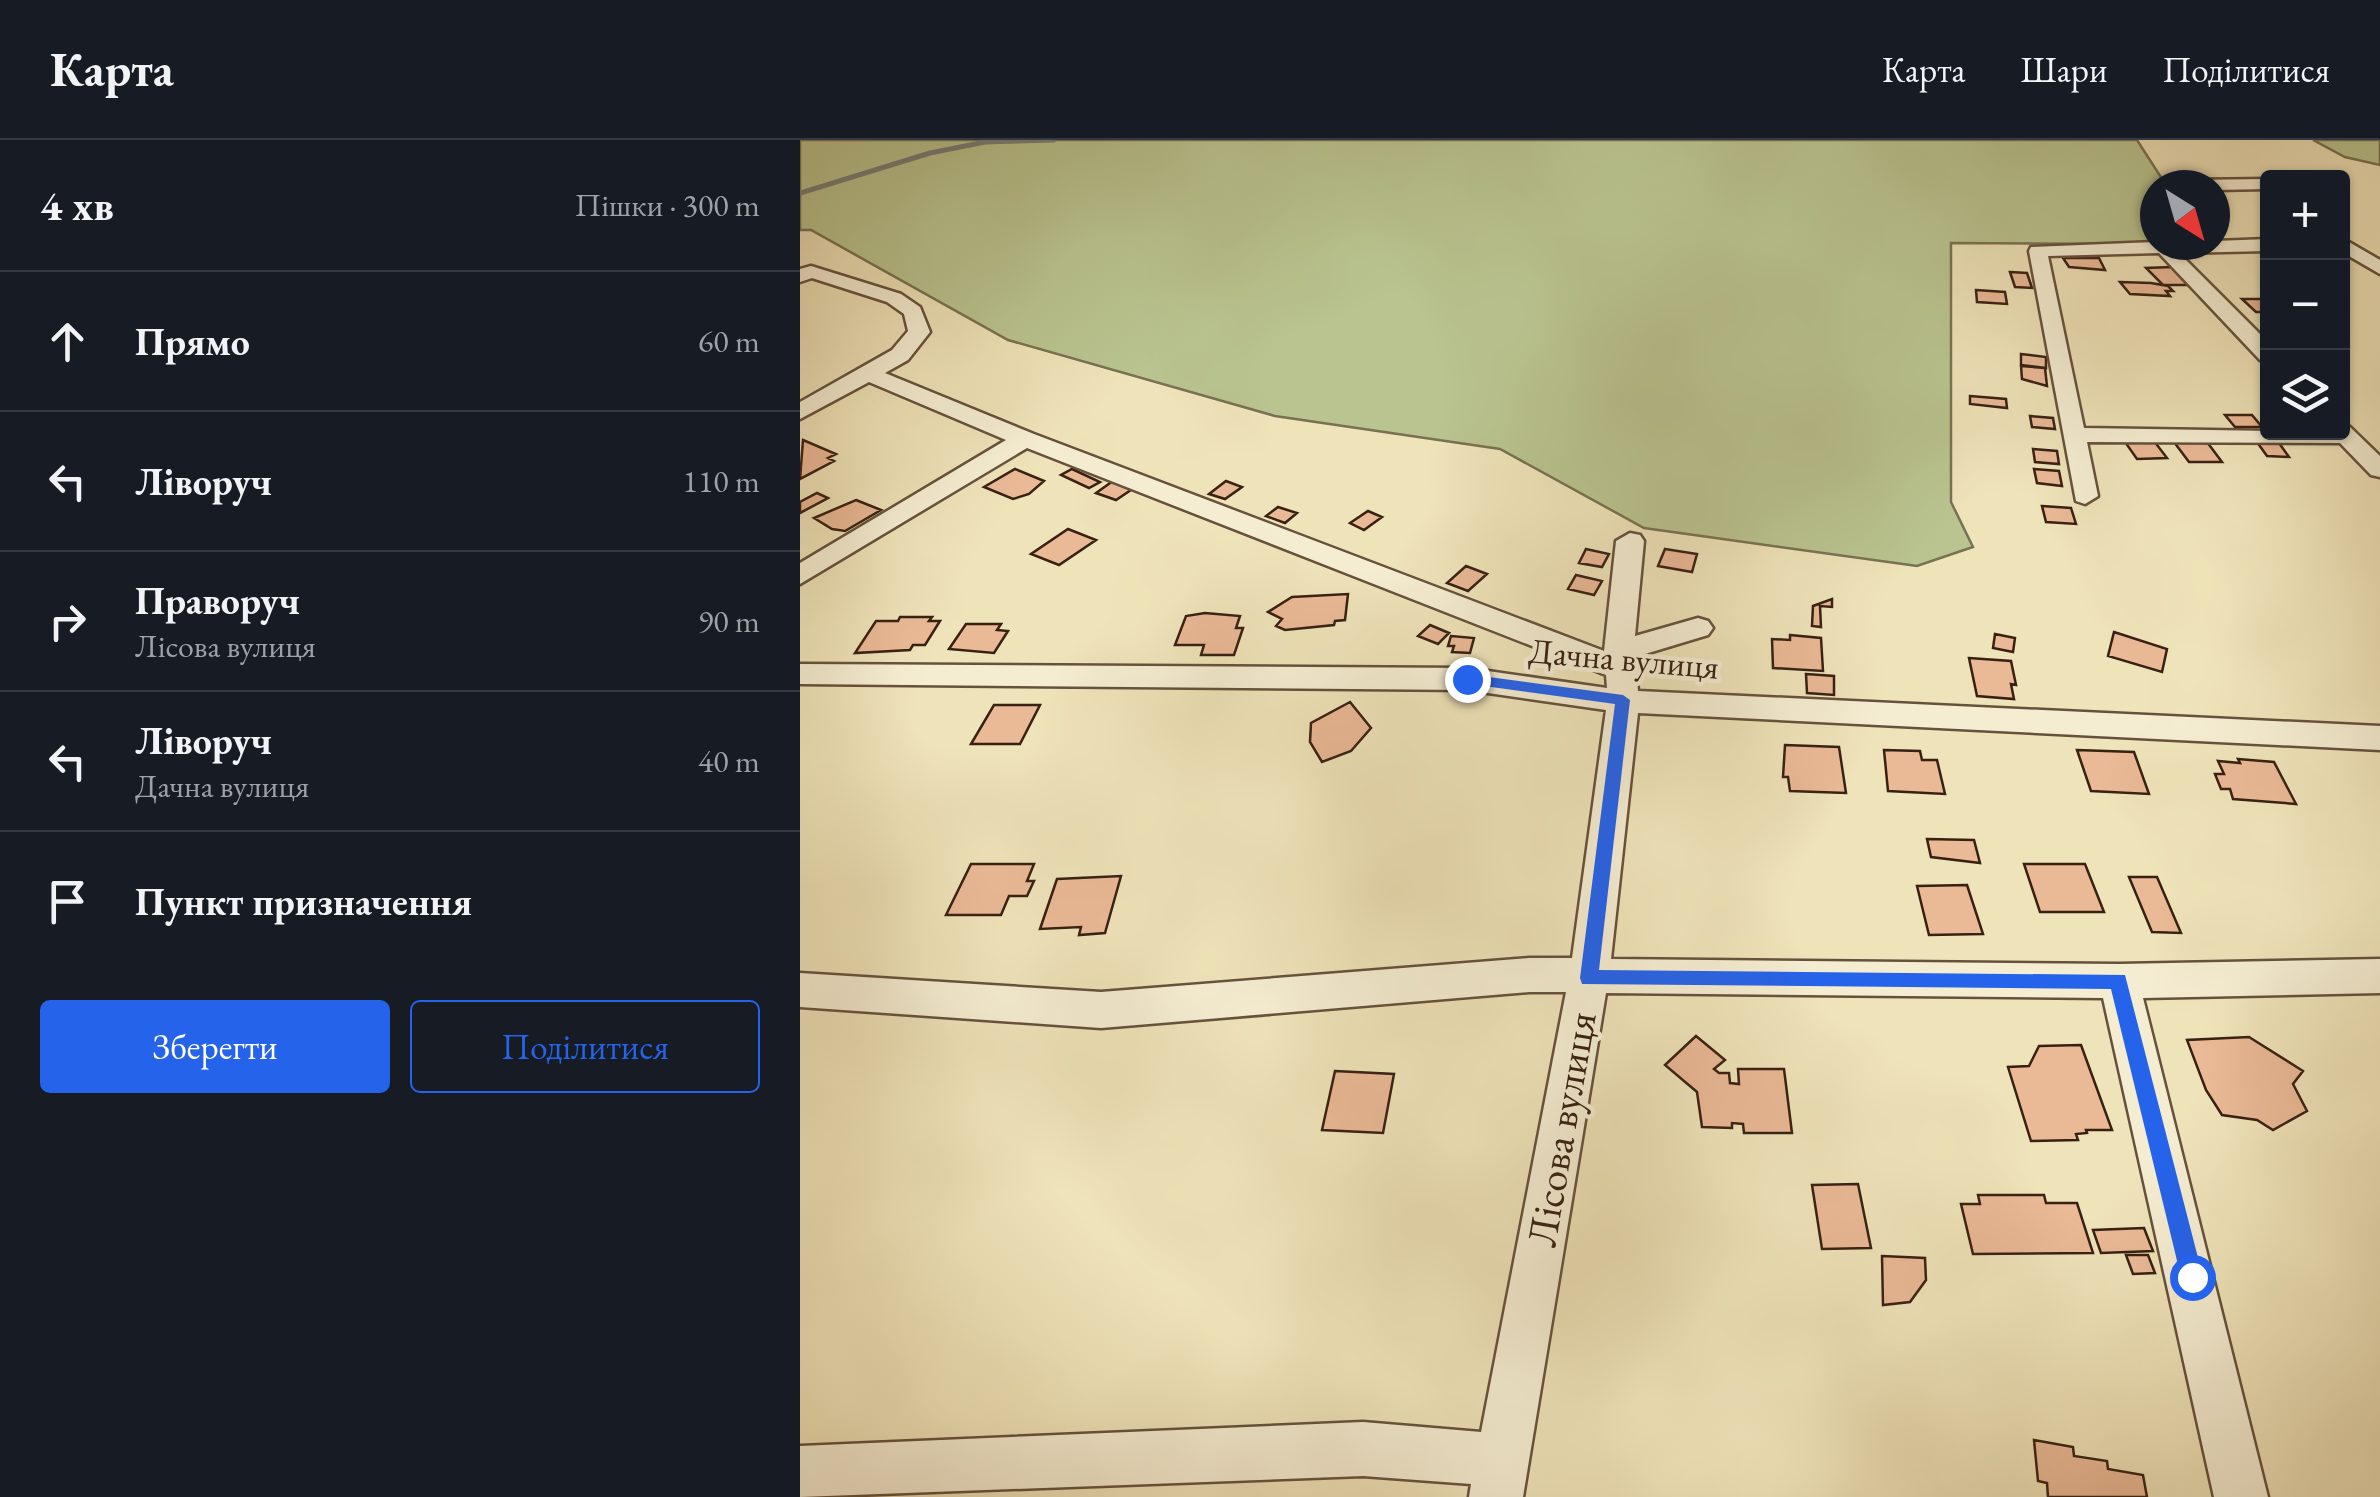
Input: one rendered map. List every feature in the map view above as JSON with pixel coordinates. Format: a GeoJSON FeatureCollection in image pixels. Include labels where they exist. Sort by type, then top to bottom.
{"type":"FeatureCollection","features":[{"type":"Feature","properties":{"kind":"street"},"geometry":{"type":"LineString","coordinates":[[2230,184],[2260,184]]}},
{"type":"Feature","properties":{"kind":"street"},"geometry":{"type":"LineString","coordinates":[[2230,246],[2260,245]]}},
{"type":"Feature","properties":{"kind":"street"},"geometry":{"type":"LineString","coordinates":[[2085,496],[2038,251],[2140,249]]}},
{"type":"Feature","properties":{"kind":"street"},"geometry":{"type":"LineString","coordinates":[[2350,249],[2380,268]]}},
{"type":"Feature","properties":{"kind":"street"},"geometry":{"type":"LineString","coordinates":[[2176,260],[2263,350]]}},
{"type":"Feature","properties":{"kind":"street"},"geometry":{"type":"LineString","coordinates":[[800,412],[900,355],[919,332],[914,311],[894,298],[804,272]]}},
{"type":"Feature","properties":{"kind":"street"},"geometry":{"type":"LineString","coordinates":[[869,374],[1613,679]]}},
{"type":"Feature","properties":{"kind":"street"},"geometry":{"type":"LineString","coordinates":[[2073,436],[2260,435]]}},
{"type":"Feature","properties":{"kind":"street"},"geometry":{"type":"LineString","coordinates":[[800,575],[1026,439]]}},
{"type":"Feature","properties":{"kind":"street"},"geometry":{"type":"LineString","coordinates":[[2350,440],[2380,470]]}},
{"type":"Feature","properties":{"kind":"street"},"geometry":{"type":"LineString","coordinates":[[998,455],[1042,472]]}},
{"type":"Feature","properties":{"kind":"street"},"geometry":{"type":"LineString","coordinates":[[1134,497],[1442,617],[1529,656],[1613,679],[1698,628]]}},
{"type":"Feature","properties":{"kind":"street","name":"Лісова вулиця"},"geometry":{"type":"LineString","coordinates":[[1498,1479],[1589,978],[1613,679],[1630,541]]}},
{"type":"Feature","properties":{"kind":"street","name":"Дачна вулиця"},"geometry":{"type":"LineString","coordinates":[[800,674],[1613,679],[2380,738]]}},
{"type":"Feature","properties":{"kind":"street"},"geometry":{"type":"LineString","coordinates":[[800,990],[1101,1010],[1530,974],[1589,978],[2119,981],[2380,976]]}},
{"type":"Feature","properties":{"kind":"street"},"geometry":{"type":"LineString","coordinates":[[2119,981],[2241,1497]]}},
{"type":"Feature","properties":{"kind":"street"},"geometry":{"type":"LineString","coordinates":[[800,1473],[1363,1449],[1498,1479]]}},
{"type":"Feature","properties":{"kind":"green space"},"geometry":{"type":"Polygon","coordinates":[[[800,140],[2137,140],[2156,170],[2140,170],[2140,244],[1951,243],[1951,502],[1973,547],[1917,566],[1644,528],[1500,449],[1275,416],[1008,340],[811,230],[800,230],[800,140]]]}},
{"type":"Feature","properties":{"kind":"green space"},"geometry":{"type":"Polygon","coordinates":[[[2313,140],[2380,140],[2380,165],[2345,157],[2313,140]]]}},
{"type":"Feature","properties":{"kind":"building"},"geometry":{"type":"Polygon","coordinates":[[[2063,258],[2099,258],[2105,270],[2069,267],[2063,258]]]}},
{"type":"Feature","properties":{"kind":"building"},"geometry":{"type":"Polygon","coordinates":[[[2172,267],[2189,285],[2163,285],[2146,268],[2172,267]]]}},
{"type":"Feature","properties":{"kind":"building"},"geometry":{"type":"Polygon","coordinates":[[[2010,272],[2027,273],[2032,288],[2015,287],[2010,272]]]}},
{"type":"Feature","properties":{"kind":"building"},"geometry":{"type":"Polygon","coordinates":[[[2120,282],[2151,283],[2173,291],[2166,291],[2170,296],[2130,294],[2120,282]]]}},
{"type":"Feature","properties":{"kind":"building"},"geometry":{"type":"Polygon","coordinates":[[[1976,290],[2005,292],[2007,304],[1977,302],[1976,290]]]}},
{"type":"Feature","properties":{"kind":"building"},"geometry":{"type":"Polygon","coordinates":[[[2242,299],[2260,299],[2260,312],[2242,299]]]}},
{"type":"Feature","properties":{"kind":"building"},"geometry":{"type":"Polygon","coordinates":[[[2021,354],[2046,357],[2046,368],[2021,365],[2021,354]]]}},
{"type":"Feature","properties":{"kind":"building"},"geometry":{"type":"Polygon","coordinates":[[[2021,366],[2045,368],[2047,386],[2022,379],[2021,366]]]}},
{"type":"Feature","properties":{"kind":"building"},"geometry":{"type":"Polygon","coordinates":[[[1970,396],[2006,399],[2007,408],[1970,404],[1970,396]]]}},
{"type":"Feature","properties":{"kind":"building"},"geometry":{"type":"Polygon","coordinates":[[[2225,415],[2252,415],[2260,425],[2260,427],[2235,427],[2225,415]]]}},
{"type":"Feature","properties":{"kind":"building"},"geometry":{"type":"Polygon","coordinates":[[[2030,416],[2053,418],[2055,429],[2032,427],[2030,416]]]}},
{"type":"Feature","properties":{"kind":"building"},"geometry":{"type":"Polygon","coordinates":[[[803,440],[836,454],[828,458],[834,461],[800,479],[803,440]]]}},
{"type":"Feature","properties":{"kind":"building"},"geometry":{"type":"Polygon","coordinates":[[[2154,441],[2167,458],[2137,459],[2125,442],[2154,441]]]}},
{"type":"Feature","properties":{"kind":"building"},"geometry":{"type":"Polygon","coordinates":[[[2174,442],[2207,442],[2222,462],[2189,462],[2174,442]]]}},
{"type":"Feature","properties":{"kind":"building"},"geometry":{"type":"Polygon","coordinates":[[[2257,442],[2279,443],[2289,457],[2267,456],[2257,442]]]}},
{"type":"Feature","properties":{"kind":"building"},"geometry":{"type":"Polygon","coordinates":[[[2033,449],[2057,451],[2059,464],[2035,462],[2033,449]]]}},
{"type":"Feature","properties":{"kind":"building"},"geometry":{"type":"Polygon","coordinates":[[[1015,469],[1044,481],[1029,494],[1013,499],[984,487],[1015,469]]]}},
{"type":"Feature","properties":{"kind":"building"},"geometry":{"type":"Polygon","coordinates":[[[1072,469],[1100,482],[1089,488],[1061,475],[1072,469]]]}},
{"type":"Feature","properties":{"kind":"building"},"geometry":{"type":"Polygon","coordinates":[[[2034,469],[2059,471],[2062,486],[2037,483],[2034,469]]]}},
{"type":"Feature","properties":{"kind":"building"},"geometry":{"type":"Polygon","coordinates":[[[1113,481],[1134,488],[1116,500],[1096,493],[1113,481]]]}},
{"type":"Feature","properties":{"kind":"building"},"geometry":{"type":"Polygon","coordinates":[[[1226,481],[1242,487],[1225,499],[1209,494],[1226,481]]]}},
{"type":"Feature","properties":{"kind":"building"},"geometry":{"type":"Polygon","coordinates":[[[817,493],[828,498],[800,513],[800,502],[817,493]]]}},
{"type":"Feature","properties":{"kind":"building"},"geometry":{"type":"Polygon","coordinates":[[[856,500],[881,510],[845,531],[832,529],[814,518],[856,500]]]}},
{"type":"Feature","properties":{"kind":"building"},"geometry":{"type":"Polygon","coordinates":[[[2042,506],[2071,508],[2076,524],[2046,522],[2042,506]]]}},
{"type":"Feature","properties":{"kind":"building"},"geometry":{"type":"Polygon","coordinates":[[[1278,507],[1297,513],[1285,523],[1266,516],[1278,507]]]}},
{"type":"Feature","properties":{"kind":"building"},"geometry":{"type":"Polygon","coordinates":[[[1368,511],[1382,517],[1364,530],[1350,523],[1368,511]]]}},
{"type":"Feature","properties":{"kind":"building"},"geometry":{"type":"Polygon","coordinates":[[[1068,529],[1096,540],[1059,565],[1031,554],[1068,529]]]}},
{"type":"Feature","properties":{"kind":"building"},"geometry":{"type":"Polygon","coordinates":[[[1586,549],[1609,554],[1602,567],[1579,563],[1586,549]]]}},
{"type":"Feature","properties":{"kind":"building"},"geometry":{"type":"Polygon","coordinates":[[[1665,549],[1697,554],[1692,572],[1658,566],[1665,549]]]}},
{"type":"Feature","properties":{"kind":"building"},"geometry":{"type":"Polygon","coordinates":[[[1466,566],[1487,574],[1468,591],[1447,583],[1466,566]]]}},
{"type":"Feature","properties":{"kind":"building"},"geometry":{"type":"Polygon","coordinates":[[[1576,575],[1602,581],[1594,595],[1568,589],[1576,575]]]}},
{"type":"Feature","properties":{"kind":"building"},"geometry":{"type":"Polygon","coordinates":[[[1348,594],[1345,620],[1335,621],[1334,625],[1285,630],[1276,626],[1282,619],[1268,612],[1292,597],[1348,594]]]}},
{"type":"Feature","properties":{"kind":"building"},"geometry":{"type":"Polygon","coordinates":[[[1832,599],[1832,607],[1820,606],[1821,627],[1812,626],[1813,606],[1832,599]]]}},
{"type":"Feature","properties":{"kind":"building"},"geometry":{"type":"Polygon","coordinates":[[[1186,616],[1240,616],[1236,628],[1243,628],[1234,655],[1201,655],[1204,645],[1175,645],[1186,616]]]}},
{"type":"Feature","properties":{"kind":"building"},"geometry":{"type":"Polygon","coordinates":[[[900,617],[932,617],[929,621],[940,621],[925,645],[913,645],[910,650],[855,653],[876,621],[898,621],[900,617]]]}},
{"type":"Feature","properties":{"kind":"building"},"geometry":{"type":"Polygon","coordinates":[[[966,624],[1001,624],[997,630],[1008,631],[994,653],[949,649],[966,624]]]}},
{"type":"Feature","properties":{"kind":"building"},"geometry":{"type":"Polygon","coordinates":[[[1430,625],[1449,633],[1438,644],[1418,636],[1430,625]]]}},
{"type":"Feature","properties":{"kind":"building"},"geometry":{"type":"Polygon","coordinates":[[[2114,632],[2167,649],[2162,672],[2108,656],[2114,632]]]}},
{"type":"Feature","properties":{"kind":"building"},"geometry":{"type":"Polygon","coordinates":[[[1995,634],[2015,638],[2013,652],[1993,648],[1995,634]]]}},
{"type":"Feature","properties":{"kind":"building"},"geometry":{"type":"Polygon","coordinates":[[[1790,635],[1821,638],[1823,671],[1773,668],[1772,639],[1790,640],[1790,635]]]}},
{"type":"Feature","properties":{"kind":"building"},"geometry":{"type":"Polygon","coordinates":[[[1451,636],[1474,638],[1470,653],[1452,652],[1454,646],[1448,646],[1451,636]]]}},
{"type":"Feature","properties":{"kind":"building"},"geometry":{"type":"Polygon","coordinates":[[[1969,658],[2011,661],[2016,685],[2011,684],[2014,699],[1977,696],[1969,658]]]}},
{"type":"Feature","properties":{"kind":"building"},"geometry":{"type":"Polygon","coordinates":[[[1806,674],[1834,676],[1834,695],[1807,693],[1806,674]]]}},
{"type":"Feature","properties":{"kind":"building"},"geometry":{"type":"Polygon","coordinates":[[[1350,702],[1371,728],[1351,751],[1322,762],[1310,742],[1311,723],[1350,702]]]}},
{"type":"Feature","properties":{"kind":"building"},"geometry":{"type":"Polygon","coordinates":[[[994,705],[1040,705],[1020,744],[971,744],[994,705]]]}},
{"type":"Feature","properties":{"kind":"building"},"geometry":{"type":"Polygon","coordinates":[[[1785,745],[1839,747],[1846,793],[1790,791],[1788,777],[1783,777],[1785,745]]]}},
{"type":"Feature","properties":{"kind":"building"},"geometry":{"type":"Polygon","coordinates":[[[1884,750],[1920,751],[1922,760],[1937,760],[1945,794],[1888,791],[1884,750]]]}},
{"type":"Feature","properties":{"kind":"building"},"geometry":{"type":"Polygon","coordinates":[[[2077,750],[2134,752],[2149,794],[2091,791],[2077,750]]]}},
{"type":"Feature","properties":{"kind":"building"},"geometry":{"type":"Polygon","coordinates":[[[2238,759],[2274,762],[2296,804],[2233,799],[2230,789],[2221,789],[2215,774],[2224,774],[2218,761],[2240,763],[2238,759]]]}},
{"type":"Feature","properties":{"kind":"building"},"geometry":{"type":"Polygon","coordinates":[[[1927,839],[1974,840],[1980,863],[1931,857],[1927,839]]]}},
{"type":"Feature","properties":{"kind":"building"},"geometry":{"type":"Polygon","coordinates":[[[971,864],[1034,864],[1027,881],[1034,881],[1027,896],[1009,896],[1001,915],[946,915],[971,864]]]}},
{"type":"Feature","properties":{"kind":"building"},"geometry":{"type":"Polygon","coordinates":[[[2024,864],[2085,864],[2104,912],[2040,912],[2024,864]]]}},
{"type":"Feature","properties":{"kind":"building"},"geometry":{"type":"Polygon","coordinates":[[[1121,876],[1105,933],[1079,935],[1081,927],[1040,929],[1057,879],[1121,876]]]}},
{"type":"Feature","properties":{"kind":"building"},"geometry":{"type":"Polygon","coordinates":[[[2129,877],[2157,877],[2181,933],[2152,932],[2129,877]]]}},
{"type":"Feature","properties":{"kind":"building"},"geometry":{"type":"Polygon","coordinates":[[[1967,885],[1983,934],[1929,935],[1917,886],[1967,885]]]}},
{"type":"Feature","properties":{"kind":"building"},"geometry":{"type":"Polygon","coordinates":[[[1696,1036],[1725,1060],[1714,1069],[1729,1073],[1730,1083],[1739,1084],[1738,1069],[1784,1069],[1792,1133],[1744,1133],[1743,1124],[1732,1123],[1732,1128],[1702,1127],[1697,1092],[1665,1065],[1696,1036]]]}},
{"type":"Feature","properties":{"kind":"building"},"geometry":{"type":"Polygon","coordinates":[[[2249,1037],[2303,1071],[2293,1084],[2307,1111],[2273,1130],[2257,1120],[2222,1115],[2206,1090],[2187,1040],[2249,1037]]]}},
{"type":"Feature","properties":{"kind":"building"},"geometry":{"type":"Polygon","coordinates":[[[2081,1045],[2112,1130],[2086,1130],[2087,1133],[2076,1134],[2078,1140],[2031,1141],[2008,1067],[2029,1066],[2039,1046],[2081,1045]]]}},
{"type":"Feature","properties":{"kind":"building"},"geometry":{"type":"Polygon","coordinates":[[[1335,1071],[1394,1074],[1383,1133],[1322,1130],[1335,1071]]]}},
{"type":"Feature","properties":{"kind":"building"},"geometry":{"type":"Polygon","coordinates":[[[1858,1184],[1871,1248],[1822,1249],[1812,1185],[1858,1184]]]}},
{"type":"Feature","properties":{"kind":"building"},"geometry":{"type":"Polygon","coordinates":[[[1978,1195],[2044,1195],[2046,1203],[2077,1203],[2093,1253],[1973,1254],[1961,1204],[1980,1204],[1978,1195]]]}},
{"type":"Feature","properties":{"kind":"building"},"geometry":{"type":"Polygon","coordinates":[[[2144,1228],[2153,1251],[2101,1253],[2093,1230],[2144,1228]]]}},
{"type":"Feature","properties":{"kind":"building"},"geometry":{"type":"Polygon","coordinates":[[[2126,1255],[2148,1255],[2155,1273],[2133,1274],[2126,1255]]]}},
{"type":"Feature","properties":{"kind":"building"},"geometry":{"type":"Polygon","coordinates":[[[1882,1256],[1925,1258],[1926,1280],[1910,1302],[1883,1305],[1882,1256]]]}},
{"type":"Feature","properties":{"kind":"building"},"geometry":{"type":"Polygon","coordinates":[[[2034,1440],[2073,1447],[2074,1456],[2107,1461],[2108,1469],[2143,1475],[2147,1497],[2048,1497],[2047,1483],[2038,1481],[2034,1440]]]}},
{"type":"Feature","properties":{"kind":"waterway"},"geometry":{"type":"LineString","coordinates":[[800,193],[930,153],[985,142],[1054,140]]}},
{"type":"Feature","properties":{"kind":"route"},"geometry":{"type":"LineString","coordinates":[[1467,679],[1623,700],[1589,978],[2119,981],[2192,1277]]}}]}
